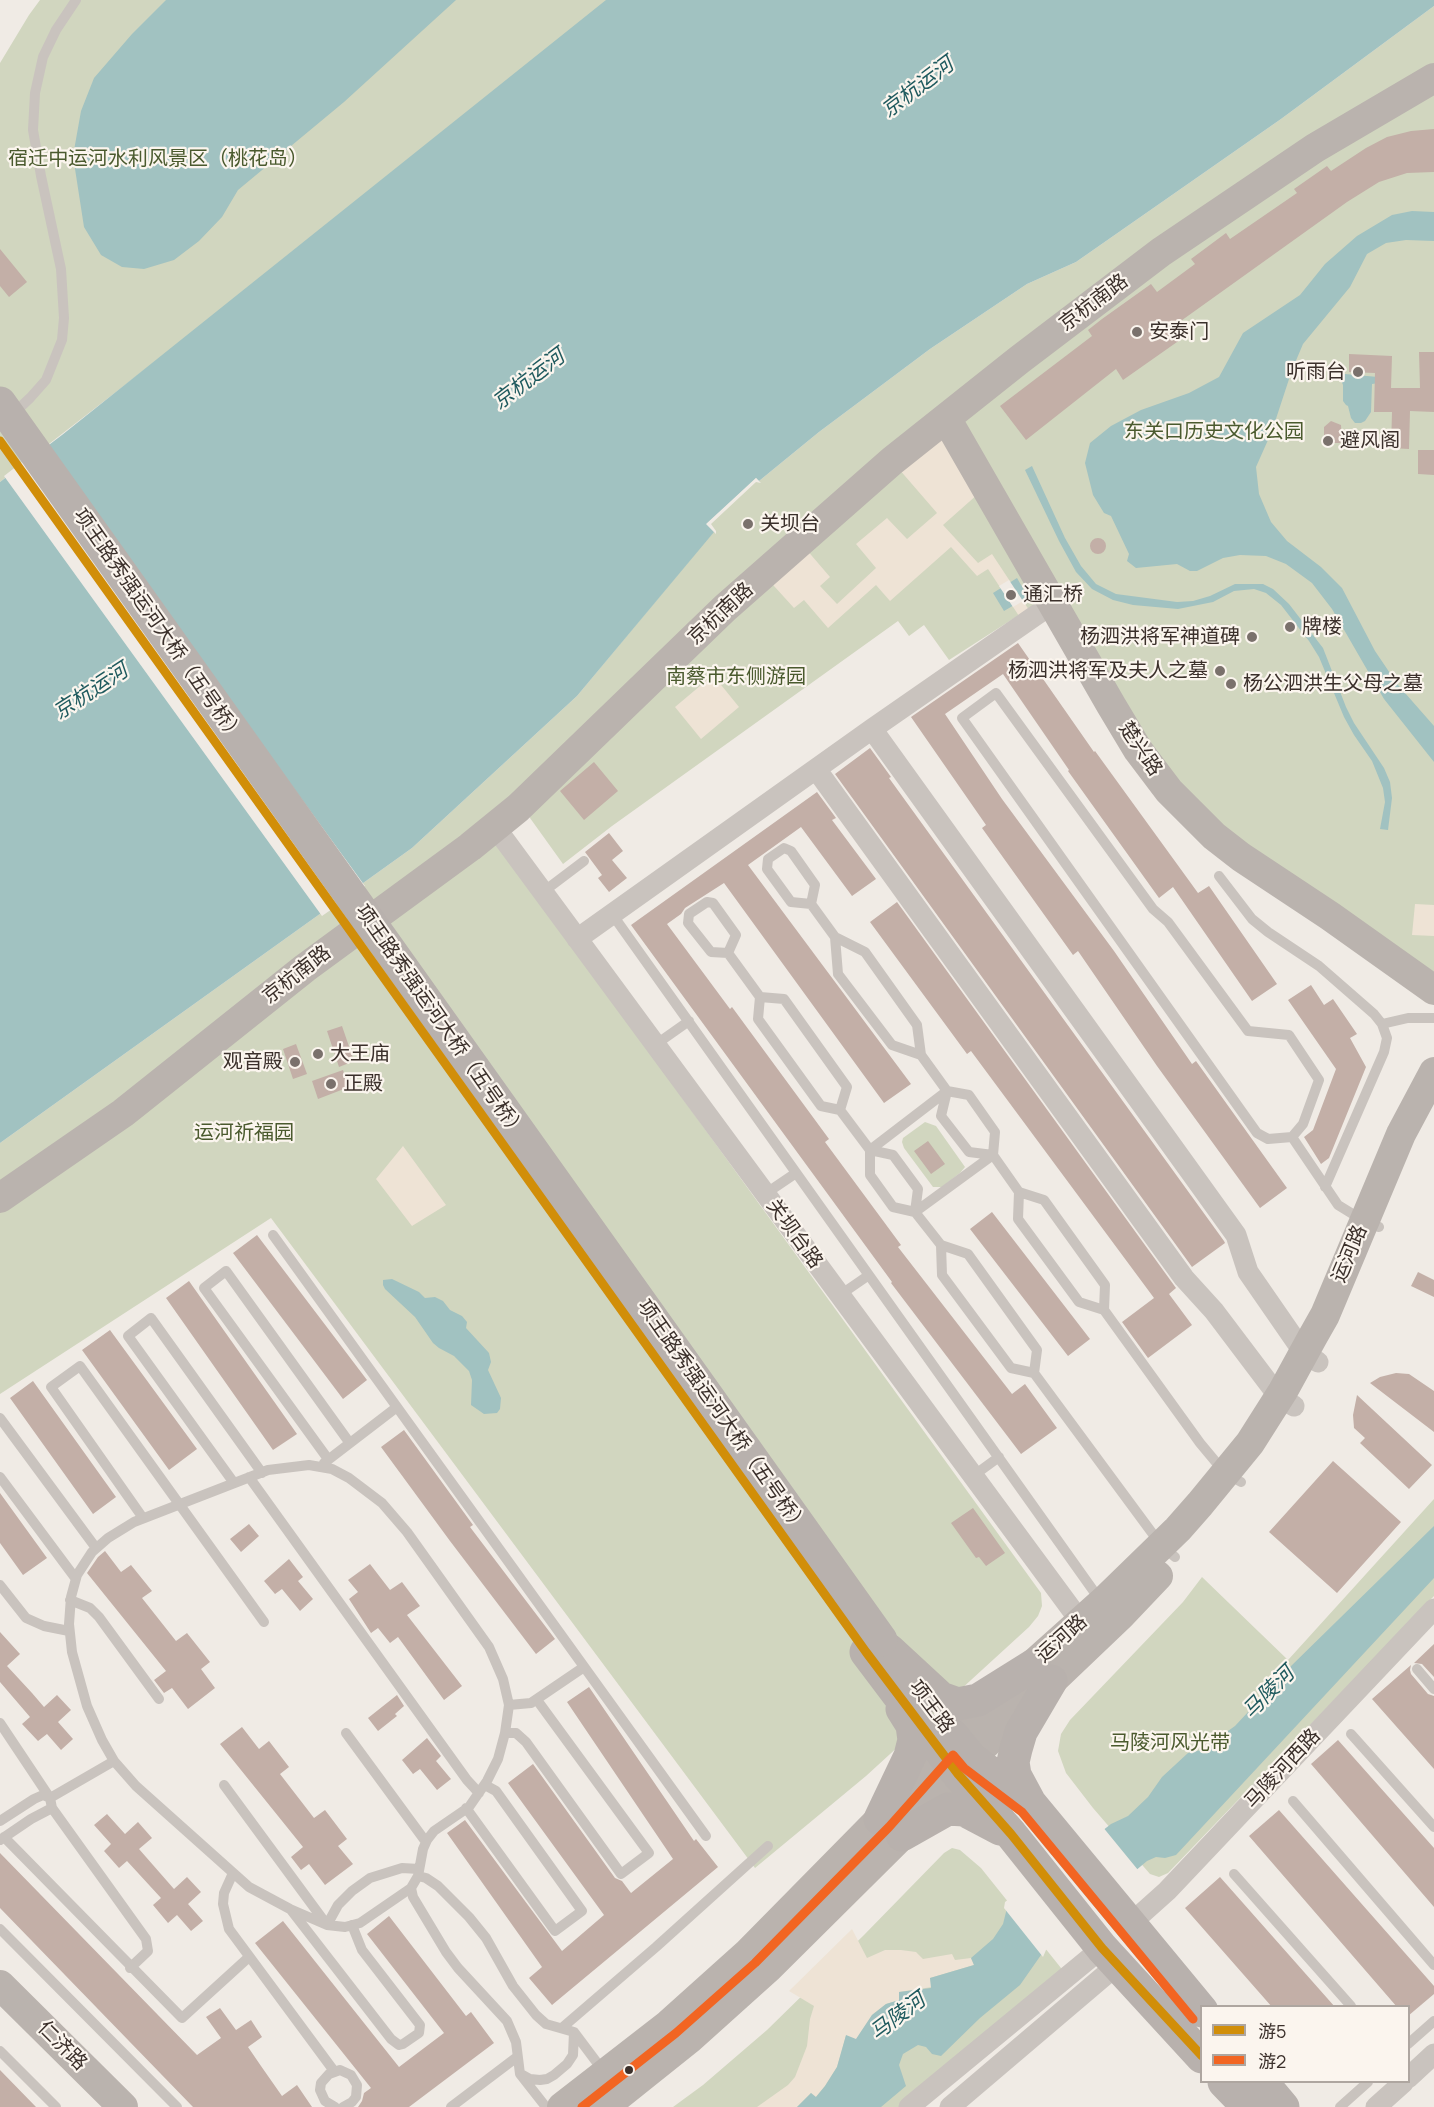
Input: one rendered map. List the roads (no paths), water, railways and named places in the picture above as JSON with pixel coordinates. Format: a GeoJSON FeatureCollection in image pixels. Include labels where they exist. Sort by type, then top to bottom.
{"type":"FeatureCollection","features":[{"type":"Feature","properties":{"kind":"main road","name":"项王路秀强运河大桥（五号桥）"},"geometry":{"type":"LineString","coordinates":[[0,404],[877,1651]]}},
{"type":"Feature","properties":{"kind":"main road","name":"项王路秀强运河大桥（五号桥）"},"geometry":{"type":"LineString","coordinates":[[0,441],[877,1651]]}},
{"type":"Feature","properties":{"kind":"main road"},"geometry":{"type":"LineString","coordinates":[[877,1651],[941,1698],[958,1704],[978,1700],[1042,1673]]}},
{"type":"Feature","properties":{"kind":"main road"},"geometry":{"type":"LineString","coordinates":[[877,1651],[912,1725],[914,1740],[891,1827],[925,1821],[948,1809],[964,1810],[1011,1834]]}},
{"type":"Feature","properties":{"kind":"main road","name":"项王路"},"geometry":{"type":"LineString","coordinates":[[877,1651],[1011,1834],[1110,1957],[1200,2055]]}},
{"type":"Feature","properties":{"kind":"main road"},"geometry":{"type":"LineString","coordinates":[[1030,1803],[1015,1775],[1014,1762],[1021,1732],[1042,1673]]}},
{"type":"Feature","properties":{"kind":"main road","name":"项王路"},"geometry":{"type":"LineString","coordinates":[[955,1755],[1030,1803],[1200,2009]]}},
{"type":"Feature","properties":{"kind":"main road"},"geometry":{"type":"LineString","coordinates":[[1225,2083],[1248,2107]]}},
{"type":"Feature","properties":{"kind":"main road"},"geometry":{"type":"LineString","coordinates":[[1263,2083],[1283,2107]]}},
{"type":"Feature","properties":{"kind":"street","name":"京杭南路"},"geometry":{"type":"LineString","coordinates":[[0,1198],[123,1113],[305,968],[495,827],[518,808],[725,608],[892,461],[1019,360],[1161,252],[1315,148],[1434,78]]}},
{"type":"Feature","properties":{"kind":"street","name":"楚兴路"},"geometry":{"type":"LineString","coordinates":[[946,418],[1138,750],[1188,812],[1240,857],[1434,990]]}},
{"type":"Feature","properties":{"kind":"street"},"geometry":{"type":"LineString","coordinates":[[577,939],[1052,604]]}},
{"type":"Feature","properties":{"kind":"street"},"geometry":{"type":"LineString","coordinates":[[872,729],[1236,1235],[1248,1272],[1311,1357]]}},
{"type":"Feature","properties":{"kind":"street"},"geometry":{"type":"LineString","coordinates":[[816,769],[1184,1278],[1214,1311],[1287,1401]]}},
{"type":"Feature","properties":{"kind":"street","name":"关坝台路"},"geometry":{"type":"LineString","coordinates":[[495,827],[973,1476],[1092,1622]]}},
{"type":"Feature","properties":{"kind":"street"},"geometry":{"type":"LineString","coordinates":[[1395,962],[1428,998],[1434,1012]]}},
{"type":"Feature","properties":{"kind":"street"},"geometry":{"type":"LineString","coordinates":[[1427,1113],[1434,1048]]}},
{"type":"Feature","properties":{"kind":"street","name":"运河路"},"geometry":{"type":"LineString","coordinates":[[562,2107],[610,2092],[669,2024],[891,1827],[955,1755],[1168,1551],[1233,1478],[1274,1438],[1287,1401],[1311,1357],[1340,1321],[1372,1224],[1417,1141],[1427,1113],[1434,1072]]}},
{"type":"Feature","properties":{"kind":"street","name":"马陵河西路"},"geometry":{"type":"LineString","coordinates":[[1130,1925],[1167,1891],[1434,1609]]}},
{"type":"Feature","properties":{"kind":"street"},"geometry":{"type":"LineString","coordinates":[[909,2107],[1110,1957]]}},
{"type":"Feature","properties":{"kind":"street"},"geometry":{"type":"LineString","coordinates":[[950,2107],[1110,1957]]}},
{"type":"Feature","properties":{"kind":"street","name":"仁济路"},"geometry":{"type":"LineString","coordinates":[[0,1985],[123,2107]]}},
{"type":"Feature","properties":{"kind":"street"},"geometry":{"type":"LineString","coordinates":[[1410,2076],[1434,2054]]}},
{"type":"Feature","properties":{"kind":"street"},"geometry":{"type":"LineString","coordinates":[[1376,2107],[1403,2083]]}},
{"type":"Feature","properties":{"kind":"lane"},"geometry":{"type":"LineString","coordinates":[[0,424],[30,398],[46,380],[62,340],[64,318],[61,269],[33,130],[35,93],[43,57],[56,30],[76,0]]}},
{"type":"Feature","properties":{"kind":"lane"},"geometry":{"type":"LineString","coordinates":[[996,693],[1153,909],[1168,922],[1248,1031],[1288,1035],[1320,1080],[1302,1124],[1292,1137],[1268,1139],[1257,1133],[962,718],[996,693]]}},
{"type":"Feature","properties":{"kind":"lane"},"geometry":{"type":"LineString","coordinates":[[811,904],[791,902],[767,869],[768,859],[784,848],[791,851],[815,885],[811,904],[835,937],[865,952],[917,1025],[921,1055],[947,1091],[969,1095],[995,1132],[993,1155],[1019,1192],[1044,1200],[1105,1286],[1104,1310]]}},
{"type":"Feature","properties":{"kind":"lane"},"geometry":{"type":"LineString","coordinates":[[543,892],[584,861]]}},
{"type":"Feature","properties":{"kind":"lane"},"geometry":{"type":"LineString","coordinates":[[1219,876],[1252,919],[1319,966],[1374,1014],[1382,1024],[1387,1038],[1384,1052],[1325,1187]]}},
{"type":"Feature","properties":{"kind":"lane"},"geometry":{"type":"LineString","coordinates":[[707,902],[713,903],[736,935],[728,953],[711,952],[688,922],[689,914],[707,902]]}},
{"type":"Feature","properties":{"kind":"lane"},"geometry":{"type":"LineString","coordinates":[[612,914],[999,1457],[1092,1622]]}},
{"type":"Feature","properties":{"kind":"lane"},"geometry":{"type":"LineString","coordinates":[[835,937],[838,974],[892,1045],[921,1055]]}},
{"type":"Feature","properties":{"kind":"lane"},"geometry":{"type":"LineString","coordinates":[[728,953],[760,997],[758,1019],[821,1106],[840,1110],[870,1150],[870,1175],[893,1207],[915,1212],[941,1245],[968,1254],[1037,1350],[1034,1373]]}},
{"type":"Feature","properties":{"kind":"lane"},"geometry":{"type":"LineString","coordinates":[[760,997],[784,999],[833,1067],[847,1087],[840,1110]]}},
{"type":"Feature","properties":{"kind":"lane"},"geometry":{"type":"LineString","coordinates":[[1382,1024],[1408,1018],[1434,1018]]}},
{"type":"Feature","properties":{"kind":"lane"},"geometry":{"type":"LineString","coordinates":[[655,1045],[689,1021]]}},
{"type":"Feature","properties":{"kind":"lane"},"geometry":{"type":"LineString","coordinates":[[870,1150],[947,1091]]}},
{"type":"Feature","properties":{"kind":"lane"},"geometry":{"type":"LineString","coordinates":[[947,1091],[941,1116],[969,1152],[993,1155]]}},
{"type":"Feature","properties":{"kind":"lane"},"geometry":{"type":"LineString","coordinates":[[1292,1137],[1338,1205],[1372,1224]]}},
{"type":"Feature","properties":{"kind":"lane"},"geometry":{"type":"LineString","coordinates":[[870,1150],[893,1155],[918,1188],[915,1212]]}},
{"type":"Feature","properties":{"kind":"lane"},"geometry":{"type":"LineString","coordinates":[[915,1212],[993,1155]]}},
{"type":"Feature","properties":{"kind":"lane"},"geometry":{"type":"LineString","coordinates":[[765,1194],[796,1173]]}},
{"type":"Feature","properties":{"kind":"lane"},"geometry":{"type":"LineString","coordinates":[[1019,1192],[1018,1219],[1079,1302],[1104,1310],[1200,1443],[1233,1478]]}},
{"type":"Feature","properties":{"kind":"lane"},"geometry":{"type":"LineString","coordinates":[[273,1235],[706,1836]]}},
{"type":"Feature","properties":{"kind":"lane"},"geometry":{"type":"LineString","coordinates":[[941,1245],[942,1275],[1011,1368],[1034,1373],[1168,1551]]}},
{"type":"Feature","properties":{"kind":"lane"},"geometry":{"type":"LineString","coordinates":[[328,1459],[204,1288],[226,1271],[349,1442]]}},
{"type":"Feature","properties":{"kind":"lane"},"geometry":{"type":"LineString","coordinates":[[840,1295],[869,1275]]}},
{"type":"Feature","properties":{"kind":"lane"},"geometry":{"type":"LineString","coordinates":[[234,1483],[128,1336],[152,1318],[262,1473]]}},
{"type":"Feature","properties":{"kind":"lane"},"geometry":{"type":"LineString","coordinates":[[144,1518],[51,1387],[80,1366],[264,1622]]}},
{"type":"Feature","properties":{"kind":"lane"},"geometry":{"type":"LineString","coordinates":[[319,1467],[397,1407]]}},
{"type":"Feature","properties":{"kind":"lane"},"geometry":{"type":"LineString","coordinates":[[0,1418],[96,1548]]}},
{"type":"Feature","properties":{"kind":"lane"},"geometry":{"type":"LineString","coordinates":[[973,1476],[999,1457]]}},
{"type":"Feature","properties":{"kind":"lane"},"geometry":{"type":"LineString","coordinates":[[309,1465],[332,1469],[349,1478],[382,1503],[407,1532],[489,1647],[503,1679],[509,1705],[498,1759],[482,1789],[466,1808],[434,1831],[426,1842],[419,1872],[411,1888],[360,1923],[345,1926],[327,1925],[290,1909],[249,1887],[136,1786],[114,1761],[102,1740],[87,1706],[72,1652],[69,1631],[70,1600],[77,1575],[96,1548],[144,1518],[249,1477],[309,1465]]}},
{"type":"Feature","properties":{"kind":"lane"},"geometry":{"type":"LineString","coordinates":[[0,1477],[76,1580]]}},
{"type":"Feature","properties":{"kind":"lane"},"geometry":{"type":"LineString","coordinates":[[249,1477],[467,1780],[482,1789],[496,1791],[582,1911],[555,1931],[466,1808]]}},
{"type":"Feature","properties":{"kind":"lane"},"geometry":{"type":"LineString","coordinates":[[0,1585],[26,1618],[44,1626],[69,1631]]}},
{"type":"Feature","properties":{"kind":"lane"},"geometry":{"type":"LineString","coordinates":[[70,1600],[90,1608],[99,1617],[159,1699]]}},
{"type":"Feature","properties":{"kind":"lane"},"geometry":{"type":"LineString","coordinates":[[509,1705],[531,1703],[537,1700],[584,1667]]}},
{"type":"Feature","properties":{"kind":"lane"},"geometry":{"type":"LineString","coordinates":[[1417,1669],[1434,1689]]}},
{"type":"Feature","properties":{"kind":"lane"},"geometry":{"type":"LineString","coordinates":[[505,1732],[516,1733],[526,1742],[621,1874],[649,1853],[537,1700]]}},
{"type":"Feature","properties":{"kind":"lane"},"geometry":{"type":"LineString","coordinates":[[0,1723],[51,1803],[146,1939],[148,1951],[130,1968]]}},
{"type":"Feature","properties":{"kind":"lane"},"geometry":{"type":"LineString","coordinates":[[346,1732],[426,1842]]}},
{"type":"Feature","properties":{"kind":"lane"},"geometry":{"type":"LineString","coordinates":[[1351,1734],[1434,1827]]}},
{"type":"Feature","properties":{"kind":"lane"},"geometry":{"type":"LineString","coordinates":[[114,1761],[2,1839],[182,2018],[249,1957]]}},
{"type":"Feature","properties":{"kind":"lane"},"geometry":{"type":"LineString","coordinates":[[224,1785],[327,1925]]}},
{"type":"Feature","properties":{"kind":"lane"},"geometry":{"type":"LineString","coordinates":[[0,1821],[42,1795],[51,1803]]}},
{"type":"Feature","properties":{"kind":"lane"},"geometry":{"type":"LineString","coordinates":[[1293,1801],[1434,1965]]}},
{"type":"Feature","properties":{"kind":"lane"},"geometry":{"type":"LineString","coordinates":[[563,2027],[768,1846]]}},
{"type":"Feature","properties":{"kind":"lane"},"geometry":{"type":"LineString","coordinates":[[327,1925],[338,1905],[370,1878],[402,1868],[419,1872],[438,1886],[469,1917],[486,1938],[513,1986],[536,2016],[546,2024],[574,2032],[610,2092]]}},
{"type":"Feature","properties":{"kind":"lane"},"geometry":{"type":"LineString","coordinates":[[233,1873],[224,1893],[223,1904],[229,1929],[334,2071]]}},
{"type":"Feature","properties":{"kind":"lane"},"geometry":{"type":"LineString","coordinates":[[1234,1874],[1349,2005]]}},
{"type":"Feature","properties":{"kind":"lane"},"geometry":{"type":"LineString","coordinates":[[411,1888],[413,1897],[446,1952],[507,2021],[516,2042],[520,2074],[546,2107]]}},
{"type":"Feature","properties":{"kind":"lane"},"geometry":{"type":"LineString","coordinates":[[290,1909],[391,2039],[403,2044],[418,2033],[420,2025],[362,1950],[352,1925]]}},
{"type":"Feature","properties":{"kind":"lane"},"geometry":{"type":"LineString","coordinates":[[0,1929],[177,2107]]}},
{"type":"Feature","properties":{"kind":"lane"},"geometry":{"type":"LineString","coordinates":[[1410,2042],[1434,2021]]}},
{"type":"Feature","properties":{"kind":"lane"},"geometry":{"type":"LineString","coordinates":[[520,2074],[530,2079],[540,2080],[554,2075],[567,2064],[573,2055],[574,2032]]}},
{"type":"Feature","properties":{"kind":"lane"},"geometry":{"type":"LineString","coordinates":[[0,2051],[56,2107]]}},
{"type":"Feature","properties":{"kind":"lane"},"geometry":{"type":"LineString","coordinates":[[451,2107],[517,2057]]}},
{"type":"Feature","properties":{"kind":"lane"},"geometry":{"type":"LineString","coordinates":[[335,2107],[325,2101],[320,2090],[324,2078],[334,2071],[346,2072],[357,2085],[356,2097],[343,2107]]}},
{"type":"Feature","properties":{"kind":"lane"},"geometry":{"type":"LineString","coordinates":[[1340,2107],[1367,2083]]}},
{"type":"Feature","properties":{"kind":"water"},"geometry":{"type":"Polygon","coordinates":[[[166,0],[456,0],[344,102],[238,190],[222,217],[199,241],[174,260],[144,269],[122,267],[101,255],[84,227],[73,156],[81,111],[94,78],[132,34],[166,0]]]}},
{"type":"Feature","properties":{"kind":"water","name":"京杭运河"},"geometry":{"type":"Polygon","coordinates":[[[606,0],[1434,0],[1434,6],[1281,119],[1076,262],[1027,284],[930,349],[819,432],[759,481],[756,478],[707,524],[714,532],[577,696],[412,848],[0,1143],[0,482],[62,435],[606,0]]]}},
{"type":"Feature","properties":{"kind":"water"},"geometry":{"type":"Polygon","coordinates":[[[1412,211],[1434,212],[1434,241],[1406,240],[1386,243],[1367,254],[1350,287],[1303,344],[1272,431],[1256,467],[1259,494],[1271,522],[1287,541],[1321,567],[1342,588],[1375,651],[1398,685],[1434,726],[1434,762],[1384,699],[1332,609],[1312,583],[1286,564],[1266,556],[1240,555],[1223,558],[1197,571],[1190,571],[1177,564],[1136,568],[1127,561],[1129,554],[1111,516],[1104,513],[1093,495],[1085,463],[1090,443],[1111,426],[1141,410],[1189,393],[1219,377],[1243,333],[1300,295],[1325,264],[1357,236],[1392,215],[1412,211]]]}},
{"type":"Feature","properties":{"kind":"water"},"geometry":{"type":"Polygon","coordinates":[[[1345,374],[1378,377],[1379,383],[1372,384],[1371,412],[1361,423],[1355,423],[1348,406],[1343,401],[1341,380],[1345,374]]]}},
{"type":"Feature","properties":{"kind":"water"},"geometry":{"type":"Polygon","coordinates":[[[1032,466],[1065,538],[1081,566],[1096,584],[1116,594],[1177,602],[1193,601],[1210,596],[1235,584],[1263,584],[1273,589],[1289,604],[1323,648],[1354,723],[1384,768],[1390,782],[1392,798],[1388,830],[1380,829],[1385,802],[1383,788],[1372,761],[1344,717],[1319,657],[1281,605],[1266,593],[1254,589],[1234,591],[1213,602],[1178,609],[1133,605],[1113,600],[1092,589],[1076,572],[1059,541],[1025,470],[1032,466]]]}},
{"type":"Feature","properties":{"kind":"water"},"geometry":{"type":"Polygon","coordinates":[[[1017,578],[1028,597],[1004,611],[993,593],[1017,578]]]}},
{"type":"Feature","properties":{"kind":"water"},"geometry":{"type":"Polygon","coordinates":[[[392,1279],[419,1292],[425,1298],[435,1297],[443,1301],[450,1310],[462,1316],[467,1322],[466,1328],[489,1353],[491,1362],[488,1370],[501,1398],[500,1409],[497,1413],[484,1414],[471,1405],[472,1380],[469,1371],[454,1356],[433,1343],[415,1317],[385,1289],[383,1280],[392,1279]]]}},
{"type":"Feature","properties":{"kind":"water","name":"马陵河"},"geometry":{"type":"Polygon","coordinates":[[[1434,1526],[1434,1578],[1176,1855],[1165,1858],[1156,1857],[1147,1861],[1044,1948],[1020,1985],[980,2018],[941,2056],[932,2054],[926,2047],[918,2045],[903,2054],[899,2065],[906,2086],[881,2107],[797,2107],[811,2093],[816,2097],[825,2086],[837,2067],[846,2035],[856,2039],[872,2015],[886,2004],[899,2000],[899,1992],[931,1988],[930,1978],[974,1965],[971,1958],[993,1939],[1003,1924],[1008,1904],[1111,1824],[1128,1816],[1148,1797],[1162,1777],[1188,1753],[1201,1750],[1235,1726],[1289,1668],[1434,1526]]]}},
{"type":"Feature","properties":{"kind":"place","name":"安泰门"},"geometry":{"type":"Point","coordinates":[1137,332]}},
{"type":"Feature","properties":{"kind":"place","name":"听雨台"},"geometry":{"type":"Point","coordinates":[1358,372]}},
{"type":"Feature","properties":{"kind":"place","name":"避风阁"},"geometry":{"type":"Point","coordinates":[1328,441]}},
{"type":"Feature","properties":{"kind":"place","name":"关坝台"},"geometry":{"type":"Point","coordinates":[748,524]}},
{"type":"Feature","properties":{"kind":"place","name":"通汇桥"},"geometry":{"type":"Point","coordinates":[1011,595]}},
{"type":"Feature","properties":{"kind":"place","name":"牌楼"},"geometry":{"type":"Point","coordinates":[1290,627]}},
{"type":"Feature","properties":{"kind":"place","name":"杨泗洪将军神道碑"},"geometry":{"type":"Point","coordinates":[1252,637]}},
{"type":"Feature","properties":{"kind":"place","name":"杨泗洪将军及夫人之墓"},"geometry":{"type":"Point","coordinates":[1220,671]}},
{"type":"Feature","properties":{"kind":"place","name":"杨公泗洪生父母之墓"},"geometry":{"type":"Point","coordinates":[1231,684]}},
{"type":"Feature","properties":{"kind":"place","name":"大王庙"},"geometry":{"type":"Point","coordinates":[318,1054]}},
{"type":"Feature","properties":{"kind":"place","name":"观音殿"},"geometry":{"type":"Point","coordinates":[295,1062]}},
{"type":"Feature","properties":{"kind":"place","name":"正殿"},"geometry":{"type":"Point","coordinates":[331,1084]}},
{"type":"Feature","properties":{"kind":"park label","name":"宿迁中运河水利风景区（桃花岛）"},"geometry":{"type":"Point","coordinates":[158,159]}},
{"type":"Feature","properties":{"kind":"park label","name":"东关口历史文化公园"},"geometry":{"type":"Point","coordinates":[1214,432]}},
{"type":"Feature","properties":{"kind":"park label","name":"南蔡市东侧游园"},"geometry":{"type":"Point","coordinates":[736,677]}},
{"type":"Feature","properties":{"kind":"park label","name":"运河祈福园"},"geometry":{"type":"Point","coordinates":[244,1133]}},
{"type":"Feature","properties":{"kind":"park label","name":"马陵河风光带"},"geometry":{"type":"Point","coordinates":[1170,1743]}}]}
